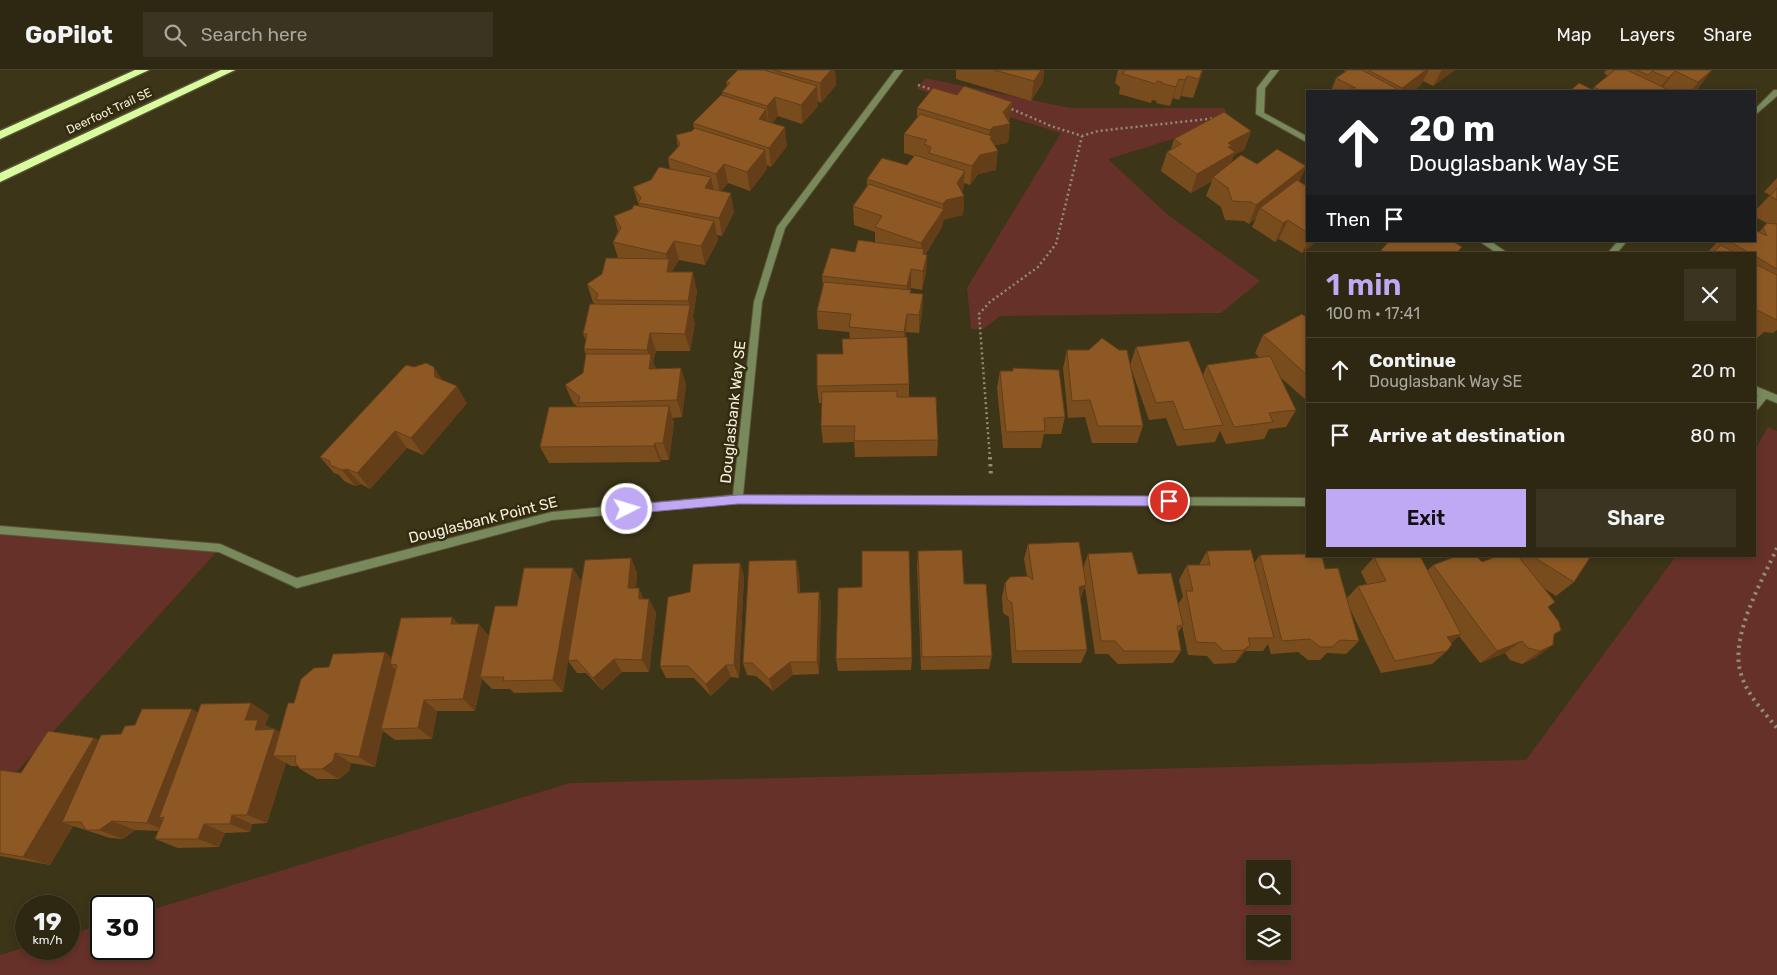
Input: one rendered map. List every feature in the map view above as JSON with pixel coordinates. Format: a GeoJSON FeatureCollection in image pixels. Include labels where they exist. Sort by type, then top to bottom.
{"type":"FeatureCollection","features":[{"type":"Feature","properties":{"kind":"highway","name":"Deerfoot Trail SE"},"geometry":{"type":"LineString","coordinates":[[0,135],[144,70]]}},
{"type":"Feature","properties":{"kind":"highway","name":"Deerfoot Trail SE"},"geometry":{"type":"LineString","coordinates":[[0,178],[230,70]]}},
{"type":"Feature","properties":{"kind":"street","name":"Douglasbank Way SE"},"geometry":{"type":"LineString","coordinates":[[899,70],[781,227],[758,302],[738,499],[1306,502]]}},
{"type":"Feature","properties":{"kind":"street"},"geometry":{"type":"LineString","coordinates":[[1276,70],[1260,88],[1260,114],[1306,140]]}},
{"type":"Feature","properties":{"kind":"street"},"geometry":{"type":"LineString","coordinates":[[1756,112],[1777,92]]}},
{"type":"Feature","properties":{"kind":"street"},"geometry":{"type":"LineString","coordinates":[[1485,242],[1502,252]]}},
{"type":"Feature","properties":{"kind":"street"},"geometry":{"type":"LineString","coordinates":[[1613,252],[1623,242]]}},
{"type":"Feature","properties":{"kind":"street"},"geometry":{"type":"LineString","coordinates":[[1756,390],[1777,399]]}},
{"type":"Feature","properties":{"kind":"street"},"geometry":{"type":"LineString","coordinates":[[1756,405],[1765,394]]}},
{"type":"Feature","properties":{"kind":"street","name":"Douglasbank Point SE"},"geometry":{"type":"LineString","coordinates":[[0,530],[220,548],[298,583],[552,516],[738,499]]}},
{"type":"Feature","properties":{"kind":"path"},"geometry":{"type":"LineString","coordinates":[[893,78],[940,92]]}},
{"type":"Feature","properties":{"kind":"path"},"geometry":{"type":"LineString","coordinates":[[1000,105],[1051,126],[1082,136],[1098,131],[1260,114]]}},
{"type":"Feature","properties":{"kind":"path"},"geometry":{"type":"LineString","coordinates":[[992,500],[978,314],[990,302],[1038,267],[1056,244],[1082,136]]}},
{"type":"Feature","properties":{"kind":"path"},"geometry":{"type":"LineString","coordinates":[[1777,548],[1746,619],[1739,666],[1750,694],[1777,728]]}},
{"type":"Feature","properties":{"kind":"shaded area"},"geometry":{"type":"Polygon","coordinates":[[[925,78],[1070,108],[1224,108],[1231,121],[1108,159],[1168,215],[1260,281],[1221,313],[1000,316],[984,329],[971,329],[967,288],[1061,133],[917,89],[925,78]]]}},
{"type":"Feature","properties":{"kind":"shaded area"},"geometry":{"type":"Polygon","coordinates":[[[1768,427],[1777,431],[1777,975],[0,975],[0,955],[15,950],[15,960],[80,960],[80,932],[90,928],[90,960],[155,960],[155,909],[570,783],[1526,760],[1675,557],[1756,557],[1756,448],[1768,427]]]}},
{"type":"Feature","properties":{"kind":"shaded area"},"geometry":{"type":"Polygon","coordinates":[[[0,531],[220,548],[0,790],[0,531]]]}},
{"type":"Feature","properties":{"kind":"building"},"geometry":{"type":"Polygon","coordinates":[[[738,70],[764,70],[817,86],[801,105],[775,97],[767,106],[722,92],[730,83],[726,82],[738,70]]]}},
{"type":"Feature","properties":{"kind":"building"},"geometry":{"type":"Polygon","coordinates":[[[774,70],[831,70],[820,83],[774,70]]]}},
{"type":"Feature","properties":{"kind":"building"},"geometry":{"type":"Polygon","coordinates":[[[994,70],[1041,70],[1034,81],[994,70]]]}},
{"type":"Feature","properties":{"kind":"building"},"geometry":{"type":"Polygon","coordinates":[[[1125,70],[1202,70],[1199,79],[1187,76],[1185,80],[1179,79],[1176,87],[1157,81],[1156,84],[1123,74],[1125,70]]]}},
{"type":"Feature","properties":{"kind":"building"},"geometry":{"type":"Polygon","coordinates":[[[1348,70],[1362,70],[1399,90],[1348,90],[1356,88],[1336,78],[1348,70]]]}},
{"type":"Feature","properties":{"kind":"building"},"geometry":{"type":"Polygon","coordinates":[[[1368,70],[1426,70],[1402,88],[1368,70]]]}},
{"type":"Feature","properties":{"kind":"building"},"geometry":{"type":"Polygon","coordinates":[[[1615,70],[1627,70],[1669,90],[1600,90],[1594,87],[1615,70]]]}},
{"type":"Feature","properties":{"kind":"building"},"geometry":{"type":"Polygon","coordinates":[[[1636,70],[1712,70],[1698,82],[1675,71],[1668,78],[1652,71],[1648,75],[1636,70]]]}},
{"type":"Feature","properties":{"kind":"building"},"geometry":{"type":"Polygon","coordinates":[[[1579,83],[1593,90],[1571,90],[1579,83]]]}},
{"type":"Feature","properties":{"kind":"building"},"geometry":{"type":"Polygon","coordinates":[[[964,86],[1012,102],[1003,112],[1010,124],[993,127],[990,130],[917,108],[933,88],[957,95],[964,86]]]}},
{"type":"Feature","properties":{"kind":"building"},"geometry":{"type":"Polygon","coordinates":[[[721,95],[766,109],[759,119],[785,127],[769,148],[693,123],[721,95]]]}},
{"type":"Feature","properties":{"kind":"building"},"geometry":{"type":"Polygon","coordinates":[[[1224,112],[1251,131],[1228,143],[1232,146],[1228,147],[1235,152],[1197,174],[1167,152],[1181,144],[1174,139],[1224,112]]]}},
{"type":"Feature","properties":{"kind":"building"},"geometry":{"type":"Polygon","coordinates":[[[920,114],[992,136],[990,138],[998,151],[980,155],[972,166],[929,153],[931,147],[924,144],[927,140],[904,134],[920,114]]]}},
{"type":"Feature","properties":{"kind":"building"},"geometry":{"type":"Polygon","coordinates":[[[695,128],[765,150],[747,172],[724,164],[716,174],[668,158],[680,145],[676,135],[692,131],[695,128]]]}},
{"type":"Feature","properties":{"kind":"building"},"geometry":{"type":"Polygon","coordinates":[[[1277,149],[1306,166],[1256,205],[1251,202],[1232,201],[1228,188],[1213,177],[1241,155],[1257,164],[1277,149]]]}},
{"type":"Feature","properties":{"kind":"building"},"geometry":{"type":"Polygon","coordinates":[[[915,155],[965,171],[957,183],[964,196],[946,200],[943,204],[867,179],[882,158],[907,165],[915,155]]]}},
{"type":"Feature","properties":{"kind":"building"},"geometry":{"type":"Polygon","coordinates":[[[659,167],[711,177],[705,188],[731,193],[719,218],[638,203],[641,198],[633,187],[651,180],[659,167]]]}},
{"type":"Feature","properties":{"kind":"building"},"geometry":{"type":"Polygon","coordinates":[[[1297,180],[1306,186],[1306,232],[1288,220],[1283,223],[1260,208],[1297,180]]]}},
{"type":"Feature","properties":{"kind":"building"},"geometry":{"type":"Polygon","coordinates":[[[869,184],[944,209],[921,243],[875,227],[882,216],[853,206],[869,184]]]}},
{"type":"Feature","properties":{"kind":"building"},"geometry":{"type":"Polygon","coordinates":[[[1777,188],[1777,200],[1770,196],[1777,188]]]}},
{"type":"Feature","properties":{"kind":"building"},"geometry":{"type":"Polygon","coordinates":[[[634,205],[714,221],[701,246],[674,241],[666,254],[613,242],[621,228],[614,216],[632,209],[634,205]]]}},
{"type":"Feature","properties":{"kind":"building"},"geometry":{"type":"Polygon","coordinates":[[[1767,223],[1777,224],[1777,269],[1756,257],[1756,252],[1748,252],[1731,242],[1756,242],[1756,230],[1767,236],[1763,228],[1767,223]]]}},
{"type":"Feature","properties":{"kind":"building"},"geometry":{"type":"Polygon","coordinates":[[[858,240],[924,249],[923,254],[927,255],[923,271],[911,269],[907,286],[822,276],[831,248],[855,252],[858,240]]]}},
{"type":"Feature","properties":{"kind":"building"},"geometry":{"type":"Polygon","coordinates":[[[1389,242],[1454,242],[1462,247],[1457,252],[1384,252],[1381,250],[1389,242]]]}},
{"type":"Feature","properties":{"kind":"building"},"geometry":{"type":"Polygon","coordinates":[[[1721,245],[1733,252],[1714,252],[1721,245]]]}},
{"type":"Feature","properties":{"kind":"building"},"geometry":{"type":"Polygon","coordinates":[[[606,258],[669,259],[667,272],[693,272],[688,301],[596,300],[598,294],[587,284],[602,274],[606,258]]]}},
{"type":"Feature","properties":{"kind":"building"},"geometry":{"type":"Polygon","coordinates":[[[1756,264],[1777,275],[1777,320],[1756,310],[1756,264]]]}},
{"type":"Feature","properties":{"kind":"building"},"geometry":{"type":"Polygon","coordinates":[[[824,282],[911,290],[910,293],[923,294],[919,315],[907,314],[904,332],[849,327],[851,314],[817,311],[824,282]]]}},
{"type":"Feature","properties":{"kind":"building"},"geometry":{"type":"Polygon","coordinates":[[[590,304],[690,305],[685,334],[650,333],[647,350],[584,349],[587,334],[583,334],[590,304]]]}},
{"type":"Feature","properties":{"kind":"building"},"geometry":{"type":"Polygon","coordinates":[[[1302,314],[1306,317],[1306,374],[1263,335],[1302,314]]]}},
{"type":"Feature","properties":{"kind":"building"},"geometry":{"type":"Polygon","coordinates":[[[907,337],[909,384],[817,386],[817,354],[843,354],[842,339],[907,337]]]}},
{"type":"Feature","properties":{"kind":"building"},"geometry":{"type":"Polygon","coordinates":[[[1102,338],[1119,350],[1127,350],[1143,426],[1098,426],[1090,400],[1072,401],[1067,350],[1089,350],[1102,338]]]}},
{"type":"Feature","properties":{"kind":"building"},"geometry":{"type":"Polygon","coordinates":[[[1189,341],[1223,425],[1184,430],[1173,401],[1156,403],[1136,347],[1189,341]]]}},
{"type":"Feature","properties":{"kind":"building"},"geometry":{"type":"Polygon","coordinates":[[[586,354],[651,354],[649,369],[681,368],[677,400],[578,403],[580,397],[565,385],[583,373],[586,354]]]}},
{"type":"Feature","properties":{"kind":"building"},"geometry":{"type":"Polygon","coordinates":[[[1270,356],[1296,410],[1269,413],[1273,422],[1234,427],[1207,365],[1270,356]]]}},
{"type":"Feature","properties":{"kind":"building"},"geometry":{"type":"Polygon","coordinates":[[[426,363],[434,367],[435,377],[457,386],[411,438],[395,431],[357,473],[330,465],[330,461],[320,457],[406,365],[414,367],[426,363]]]}},
{"type":"Feature","properties":{"kind":"building"},"geometry":{"type":"Polygon","coordinates":[[[1013,368],[1059,370],[1065,417],[1044,418],[1045,431],[1006,432],[1000,371],[1013,371],[1013,368]]]}},
{"type":"Feature","properties":{"kind":"building"},"geometry":{"type":"Polygon","coordinates":[[[897,391],[897,397],[936,397],[938,440],[854,441],[855,426],[821,426],[822,392],[897,391]]]}},
{"type":"Feature","properties":{"kind":"building"},"geometry":{"type":"Polygon","coordinates":[[[669,406],[663,443],[655,443],[654,446],[540,447],[549,407],[669,406]]]}},
{"type":"Feature","properties":{"kind":"building"},"geometry":{"type":"Polygon","coordinates":[[[1079,542],[1086,585],[1079,587],[1087,650],[1016,651],[1012,603],[1007,599],[1005,583],[1010,577],[1028,576],[1033,580],[1028,544],[1079,542]]]}},
{"type":"Feature","properties":{"kind":"building"},"geometry":{"type":"Polygon","coordinates":[[[962,550],[964,584],[986,584],[992,656],[922,657],[918,551],[962,550]]]}},
{"type":"Feature","properties":{"kind":"building"},"geometry":{"type":"Polygon","coordinates":[[[1251,550],[1274,638],[1248,638],[1250,645],[1244,650],[1223,651],[1216,643],[1196,642],[1186,591],[1193,591],[1187,565],[1210,565],[1207,551],[1251,550]]]}},
{"type":"Feature","properties":{"kind":"building"},"geometry":{"type":"Polygon","coordinates":[[[862,551],[909,551],[912,658],[836,659],[838,588],[862,587],[862,551]]]}},
{"type":"Feature","properties":{"kind":"building"},"geometry":{"type":"Polygon","coordinates":[[[1132,552],[1138,574],[1171,573],[1183,625],[1177,626],[1181,651],[1124,651],[1115,641],[1101,641],[1088,554],[1132,552]]]}},
{"type":"Feature","properties":{"kind":"building"},"geometry":{"type":"Polygon","coordinates":[[[1306,554],[1306,557],[1322,557],[1325,569],[1338,568],[1359,641],[1340,640],[1332,647],[1320,647],[1310,639],[1282,641],[1260,555],[1306,554]]]}},
{"type":"Feature","properties":{"kind":"building"},"geometry":{"type":"Polygon","coordinates":[[[1374,557],[1421,557],[1461,634],[1447,637],[1452,644],[1447,651],[1395,661],[1358,586],[1386,581],[1374,557]]]}},
{"type":"Feature","properties":{"kind":"building"},"geometry":{"type":"Polygon","coordinates":[[[1454,557],[1477,557],[1482,562],[1495,557],[1519,557],[1555,602],[1548,607],[1559,622],[1561,630],[1554,634],[1553,645],[1540,651],[1528,648],[1522,641],[1497,651],[1433,565],[1454,557]]]}},
{"type":"Feature","properties":{"kind":"building"},"geometry":{"type":"Polygon","coordinates":[[[1534,557],[1590,557],[1574,582],[1534,557]]]}},
{"type":"Feature","properties":{"kind":"building"},"geometry":{"type":"Polygon","coordinates":[[[631,558],[628,588],[639,588],[639,599],[649,599],[642,660],[614,659],[593,678],[577,660],[568,661],[585,560],[631,558]]]}},
{"type":"Feature","properties":{"kind":"building"},"geometry":{"type":"Polygon","coordinates":[[[796,560],[798,593],[819,592],[817,662],[790,662],[769,679],[752,663],[743,663],[749,561],[796,560]]]}},
{"type":"Feature","properties":{"kind":"building"},"geometry":{"type":"Polygon","coordinates":[[[740,563],[734,665],[726,665],[706,684],[688,666],[660,666],[668,597],[690,592],[693,564],[740,563]]]}},
{"type":"Feature","properties":{"kind":"building"},"geometry":{"type":"Polygon","coordinates":[[[524,568],[573,568],[553,680],[503,681],[504,677],[480,677],[495,606],[517,606],[524,568]]]}},
{"type":"Feature","properties":{"kind":"building"},"geometry":{"type":"Polygon","coordinates":[[[452,617],[451,624],[479,624],[463,699],[424,700],[418,728],[381,729],[397,665],[390,664],[401,618],[452,617]]]}},
{"type":"Feature","properties":{"kind":"building"},"geometry":{"type":"Polygon","coordinates":[[[385,652],[359,757],[335,753],[333,761],[322,769],[300,769],[295,762],[296,756],[273,756],[288,703],[294,703],[301,679],[314,668],[329,667],[333,654],[385,652]]]}},
{"type":"Feature","properties":{"kind":"building"},"geometry":{"type":"Polygon","coordinates":[[[251,703],[245,720],[258,720],[255,730],[275,729],[247,815],[232,815],[230,824],[204,824],[198,839],[155,839],[164,817],[159,818],[201,704],[251,703]]]}},
{"type":"Feature","properties":{"kind":"building"},"geometry":{"type":"Polygon","coordinates":[[[142,709],[192,709],[147,823],[112,821],[99,830],[86,830],[81,822],[62,822],[101,735],[121,734],[125,726],[135,725],[142,709]]]}},
{"type":"Feature","properties":{"kind":"building"},"geometry":{"type":"Polygon","coordinates":[[[48,731],[94,738],[23,857],[0,853],[0,770],[21,773],[48,731]]]}},
{"type":"Feature","properties":{"kind":"route"},"geometry":{"type":"LineString","coordinates":[[627,509],[738,499],[1169,501]]}}]}
